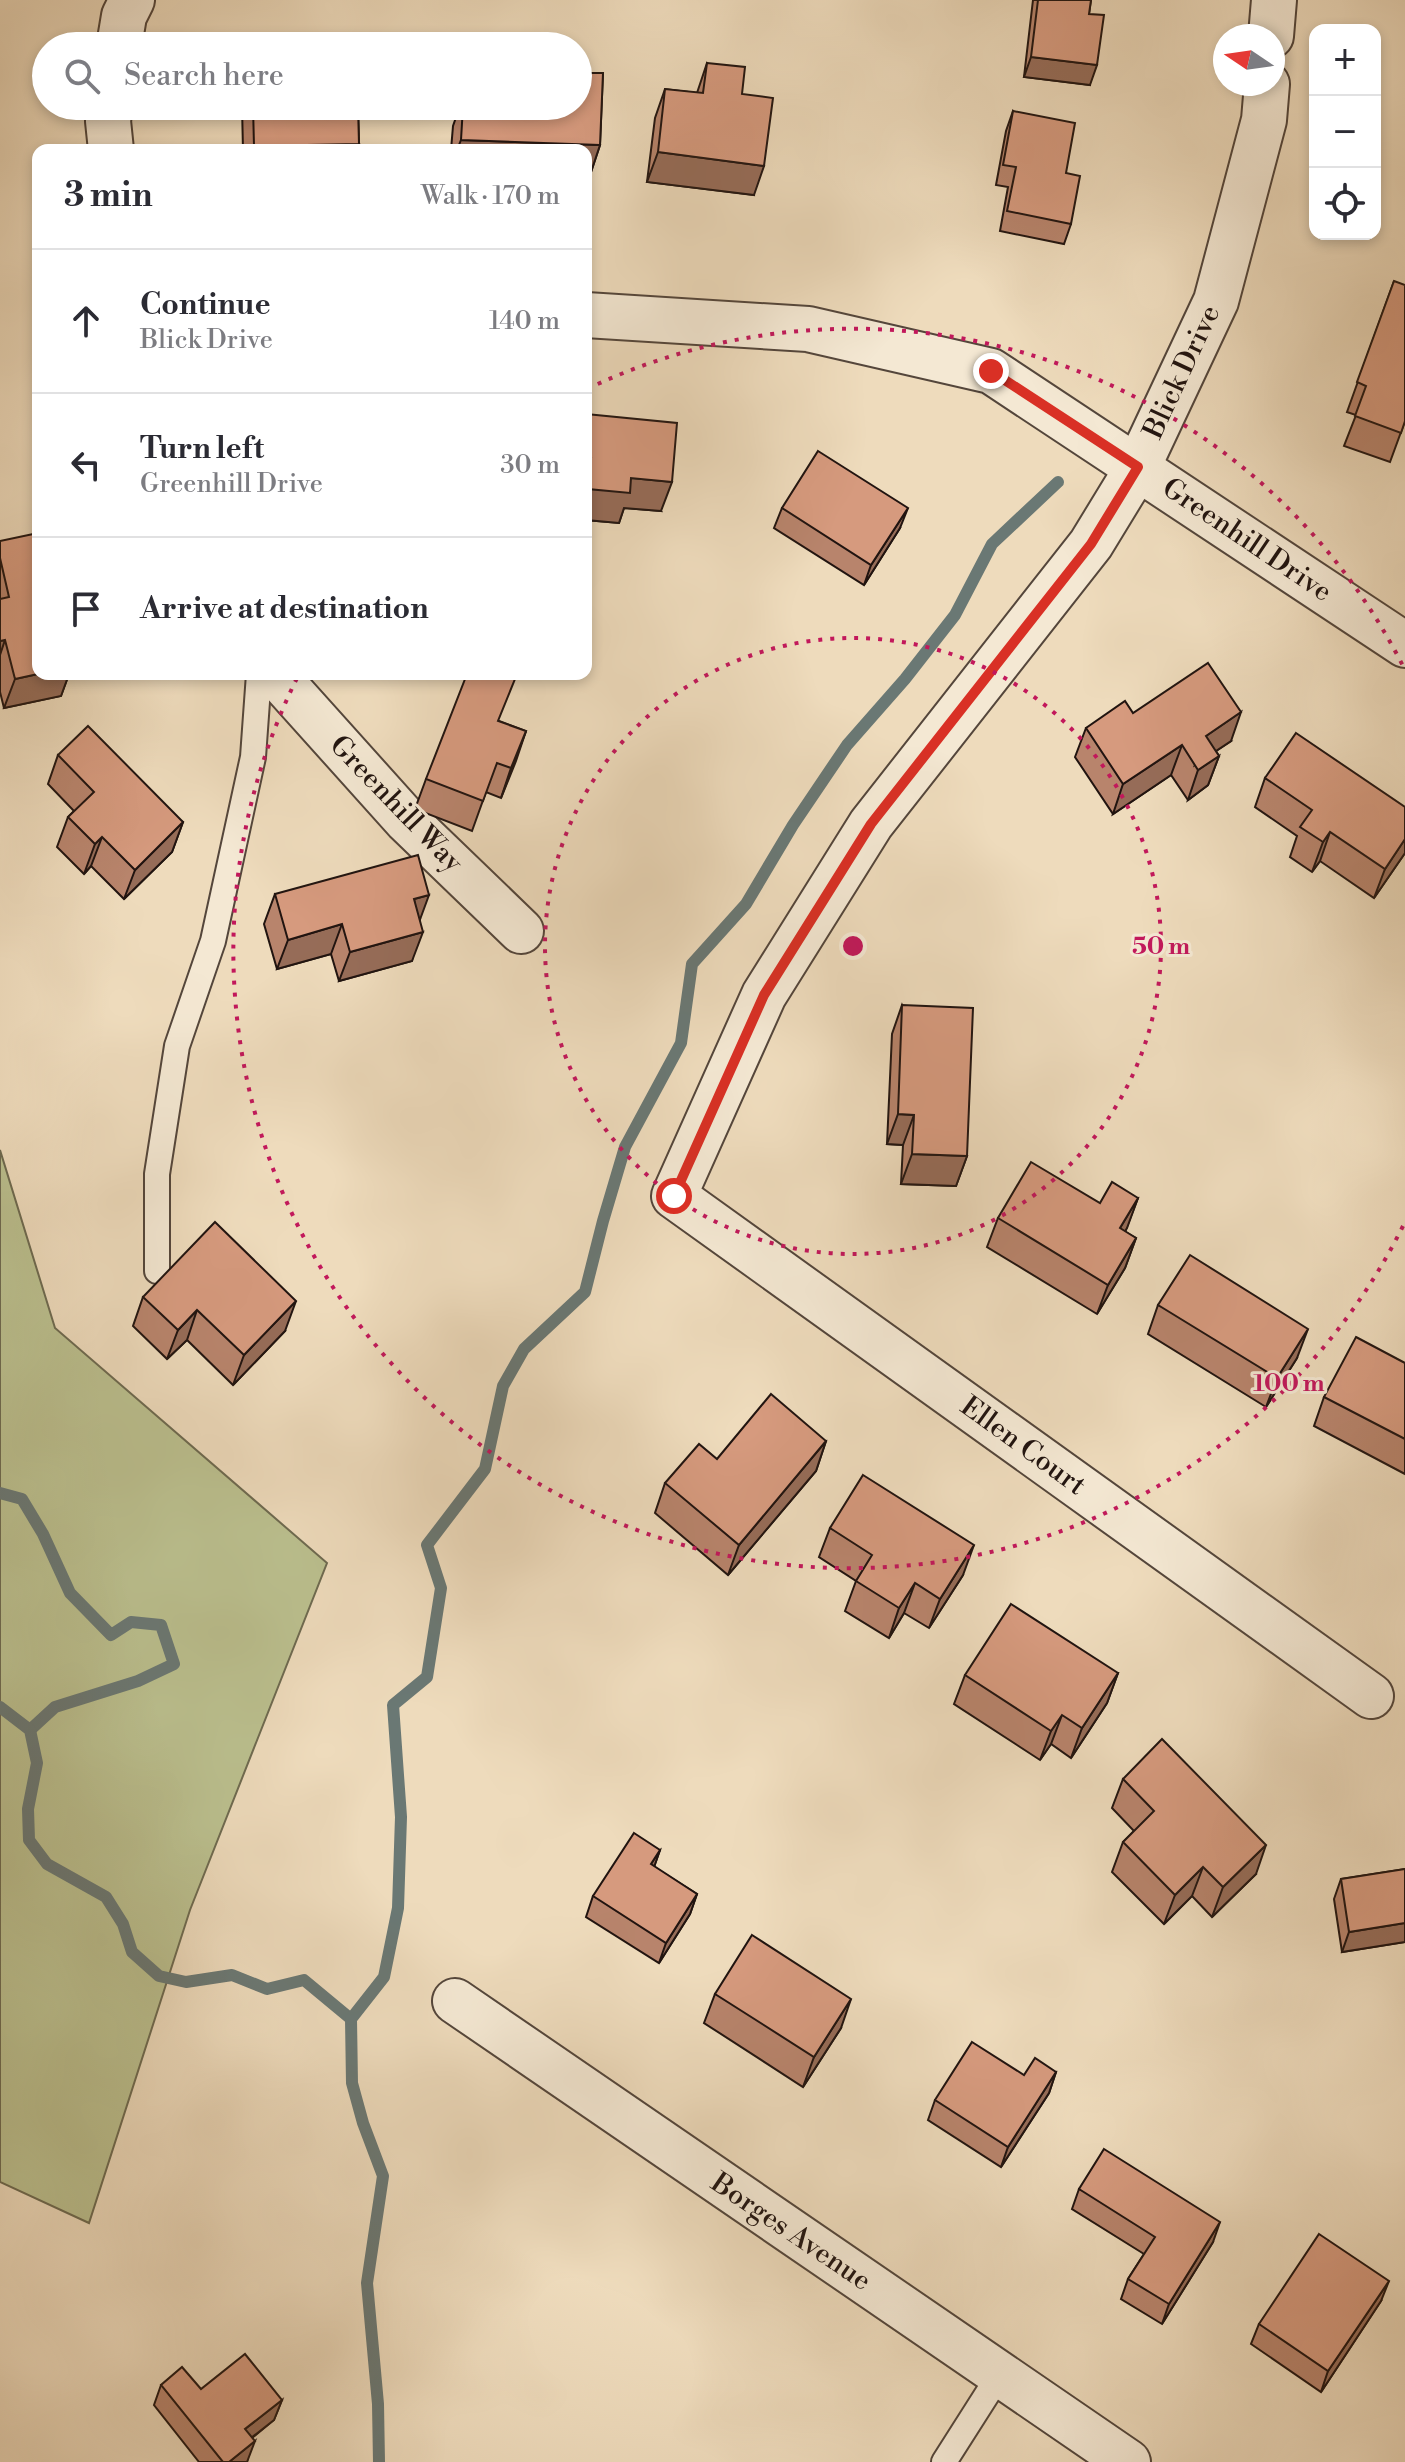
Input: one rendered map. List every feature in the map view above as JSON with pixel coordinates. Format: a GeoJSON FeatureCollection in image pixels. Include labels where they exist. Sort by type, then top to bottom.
{"type":"FeatureCollection","features":[{"type":"Feature","properties":{"kind":"street"},"geometry":{"type":"LineString","coordinates":[[121,32],[124,16],[132,0]]}},
{"type":"Feature","properties":{"kind":"street"},"geometry":{"type":"LineString","coordinates":[[1272,24],[1274,0]]}},
{"type":"Feature","properties":{"kind":"street","name":"Blick Drive"},"geometry":{"type":"LineString","coordinates":[[674,1196],[764,995],[871,824],[1091,544],[1138,467],[1216,301],[1264,120],[1266,96]]}},
{"type":"Feature","properties":{"kind":"street"},"geometry":{"type":"LineString","coordinates":[[108,120],[110,144]]}},
{"type":"Feature","properties":{"kind":"street","name":"Greenhill Drive"},"geometry":{"type":"LineString","coordinates":[[592,315],[808,329],[991,371],[1405,645]]}},
{"type":"Feature","properties":{"kind":"street","name":"Greenhill Way"},"geometry":{"type":"LineString","coordinates":[[280,680],[407,821],[521,931]]}},
{"type":"Feature","properties":{"kind":"street","name":"Ellen Court"},"geometry":{"type":"LineString","coordinates":[[674,1196],[1371,1696]]}},
{"type":"Feature","properties":{"kind":"street","name":"Borges Avenue"},"geometry":{"type":"LineString","coordinates":[[455,2001],[1128,2462]]}},
{"type":"Feature","properties":{"kind":"lane"},"geometry":{"type":"LineString","coordinates":[[157,1271],[157,1174],[177,1046],[213,941],[253,757],[259,680]]}},
{"type":"Feature","properties":{"kind":"lane"},"geometry":{"type":"LineString","coordinates":[[944,2462],[1000,2374]]}},
{"type":"Feature","properties":{"kind":"green space"},"geometry":{"type":"Polygon","coordinates":[[[0,1150],[55,1328],[327,1563],[190,1910],[89,2223],[0,2182],[0,1150]]]}},
{"type":"Feature","properties":{"kind":"building"},"geometry":{"type":"Polygon","coordinates":[[[1038,0],[1091,0],[1089,14],[1104,15],[1097,65],[1031,57],[1038,0]]]}},
{"type":"Feature","properties":{"kind":"building"},"geometry":{"type":"Polygon","coordinates":[[[707,63],[745,67],[742,94],[773,98],[764,166],[658,152],[665,89],[703,93],[707,63]]]}},
{"type":"Feature","properties":{"kind":"building"},"geometry":{"type":"Polygon","coordinates":[[[592,73],[603,73],[600,145],[461,140],[462,120],[592,120],[592,73]]]}},
{"type":"Feature","properties":{"kind":"building"},"geometry":{"type":"Polygon","coordinates":[[[1013,111],[1075,123],[1066,173],[1080,176],[1071,224],[1007,211],[1016,167],[1003,165],[1013,111]]]}},
{"type":"Feature","properties":{"kind":"building"},"geometry":{"type":"Polygon","coordinates":[[[253,120],[358,120],[359,144],[254,144],[253,120]]]}},
{"type":"Feature","properties":{"kind":"building"},"geometry":{"type":"Polygon","coordinates":[[[1394,281],[1405,285],[1405,421],[1401,433],[1355,416],[1366,386],[1357,382],[1394,281]]]}},
{"type":"Feature","properties":{"kind":"building"},"geometry":{"type":"Polygon","coordinates":[[[592,415],[677,423],[672,482],[631,478],[630,493],[592,489],[592,415]]]}},
{"type":"Feature","properties":{"kind":"building"},"geometry":{"type":"Polygon","coordinates":[[[818,451],[908,508],[871,565],[782,508],[818,451]]]}},
{"type":"Feature","properties":{"kind":"building"},"geometry":{"type":"Polygon","coordinates":[[[32,534],[32,675],[15,679],[5,640],[0,641],[0,599],[9,597],[0,558],[0,541],[32,534]]]}},
{"type":"Feature","properties":{"kind":"building"},"geometry":{"type":"Polygon","coordinates":[[[1208,663],[1241,712],[1206,736],[1219,756],[1198,770],[1182,745],[1123,784],[1086,728],[1125,701],[1133,713],[1208,663]]]}},
{"type":"Feature","properties":{"kind":"building"},"geometry":{"type":"Polygon","coordinates":[[[465,680],[515,680],[498,721],[526,731],[511,768],[497,763],[483,801],[426,779],[465,680]]]}},
{"type":"Feature","properties":{"kind":"building"},"geometry":{"type":"Polygon","coordinates":[[[88,726],[183,822],[135,870],[102,837],[95,844],[68,817],[94,792],[58,755],[88,726]]]}},
{"type":"Feature","properties":{"kind":"building"},"geometry":{"type":"Polygon","coordinates":[[[1296,733],[1405,807],[1405,839],[1385,869],[1330,832],[1323,842],[1300,827],[1312,810],[1265,778],[1296,733]]]}},
{"type":"Feature","properties":{"kind":"building"},"geometry":{"type":"Polygon","coordinates":[[[418,855],[429,895],[414,899],[423,932],[350,952],[342,924],[288,940],[275,894],[418,855]]]}},
{"type":"Feature","properties":{"kind":"building"},"geometry":{"type":"Polygon","coordinates":[[[902,1005],[973,1008],[967,1156],[912,1154],[914,1115],[898,1114],[902,1005]]]}},
{"type":"Feature","properties":{"kind":"building"},"geometry":{"type":"Polygon","coordinates":[[[1031,1162],[1100,1203],[1112,1182],[1138,1198],[1120,1228],[1136,1238],[1108,1285],[998,1218],[1031,1162]]]}},
{"type":"Feature","properties":{"kind":"building"},"geometry":{"type":"Polygon","coordinates":[[[215,1222],[296,1301],[244,1355],[197,1310],[178,1330],[143,1297],[215,1222]]]}},
{"type":"Feature","properties":{"kind":"building"},"geometry":{"type":"Polygon","coordinates":[[[1190,1255],[1308,1329],[1277,1378],[1158,1305],[1190,1255]]]}},
{"type":"Feature","properties":{"kind":"building"},"geometry":{"type":"Polygon","coordinates":[[[1356,1337],[1405,1363],[1405,1439],[1324,1397],[1356,1337]]]}},
{"type":"Feature","properties":{"kind":"building"},"geometry":{"type":"Polygon","coordinates":[[[771,1394],[826,1441],[739,1545],[665,1483],[699,1444],[717,1459],[771,1394]]]}},
{"type":"Feature","properties":{"kind":"building"},"geometry":{"type":"Polygon","coordinates":[[[863,1475],[974,1545],[940,1599],[915,1583],[899,1608],[856,1581],[872,1555],[830,1528],[863,1475]]]}},
{"type":"Feature","properties":{"kind":"building"},"geometry":{"type":"Polygon","coordinates":[[[1011,1604],[1118,1673],[1082,1728],[1062,1715],[1051,1731],[965,1675],[1011,1604]]]}},
{"type":"Feature","properties":{"kind":"building"},"geometry":{"type":"Polygon","coordinates":[[[1162,1739],[1266,1845],[1223,1887],[1203,1867],[1175,1895],[1123,1842],[1154,1811],[1123,1779],[1162,1739]]]}},
{"type":"Feature","properties":{"kind":"building"},"geometry":{"type":"Polygon","coordinates":[[[634,1833],[660,1850],[651,1864],[697,1894],[666,1943],[593,1896],[634,1833]]]}},
{"type":"Feature","properties":{"kind":"building"},"geometry":{"type":"Polygon","coordinates":[[[1405,1869],[1405,1923],[1349,1932],[1341,1879],[1405,1869]]]}},
{"type":"Feature","properties":{"kind":"building"},"geometry":{"type":"Polygon","coordinates":[[[752,1935],[851,1999],[814,2057],[715,1994],[752,1935]]]}},
{"type":"Feature","properties":{"kind":"building"},"geometry":{"type":"Polygon","coordinates":[[[972,2042],[1024,2075],[1035,2058],[1056,2072],[1008,2147],[935,2100],[972,2042]]]}},
{"type":"Feature","properties":{"kind":"building"},"geometry":{"type":"Polygon","coordinates":[[[1104,2149],[1220,2222],[1169,2304],[1128,2279],[1155,2237],[1079,2189],[1104,2149]]]}},
{"type":"Feature","properties":{"kind":"building"},"geometry":{"type":"Polygon","coordinates":[[[1319,2234],[1389,2281],[1328,2371],[1259,2324],[1319,2234]]]}},
{"type":"Feature","properties":{"kind":"building"},"geometry":{"type":"Polygon","coordinates":[[[245,2354],[282,2400],[245,2429],[255,2441],[229,2462],[223,2462],[161,2385],[182,2367],[201,2389],[245,2354]]]}},
{"type":"Feature","properties":{"kind":"waterway"},"geometry":{"type":"LineString","coordinates":[[351,2019],[384,1977],[398,1908],[401,1817],[393,1705],[427,1677],[441,1588],[427,1545],[485,1469],[503,1386],[524,1349],[585,1292],[625,1147],[681,1043],[692,964],[746,904],[793,825],[847,745],[905,679],[955,615],[992,544],[1058,482]]}},
{"type":"Feature","properties":{"kind":"waterway"},"geometry":{"type":"LineString","coordinates":[[0,1493],[22,1499],[43,1534],[70,1593],[111,1635],[131,1622],[161,1625],[174,1664],[138,1681],[55,1707],[30,1730]]}},
{"type":"Feature","properties":{"kind":"waterway"},"geometry":{"type":"LineString","coordinates":[[0,1707],[30,1730],[37,1763],[28,1809],[29,1840],[47,1864],[106,1897],[123,1924],[132,1952],[159,1976],[186,1982],[232,1975],[267,1989],[304,1980],[351,2019],[352,2083],[383,2176],[367,2283],[378,2404],[379,2462]]}},
{"type":"Feature","properties":{"kind":"route"},"geometry":{"type":"LineString","coordinates":[[674,1196],[764,995],[871,824],[1091,544],[1138,467],[991,371]]}}]}
